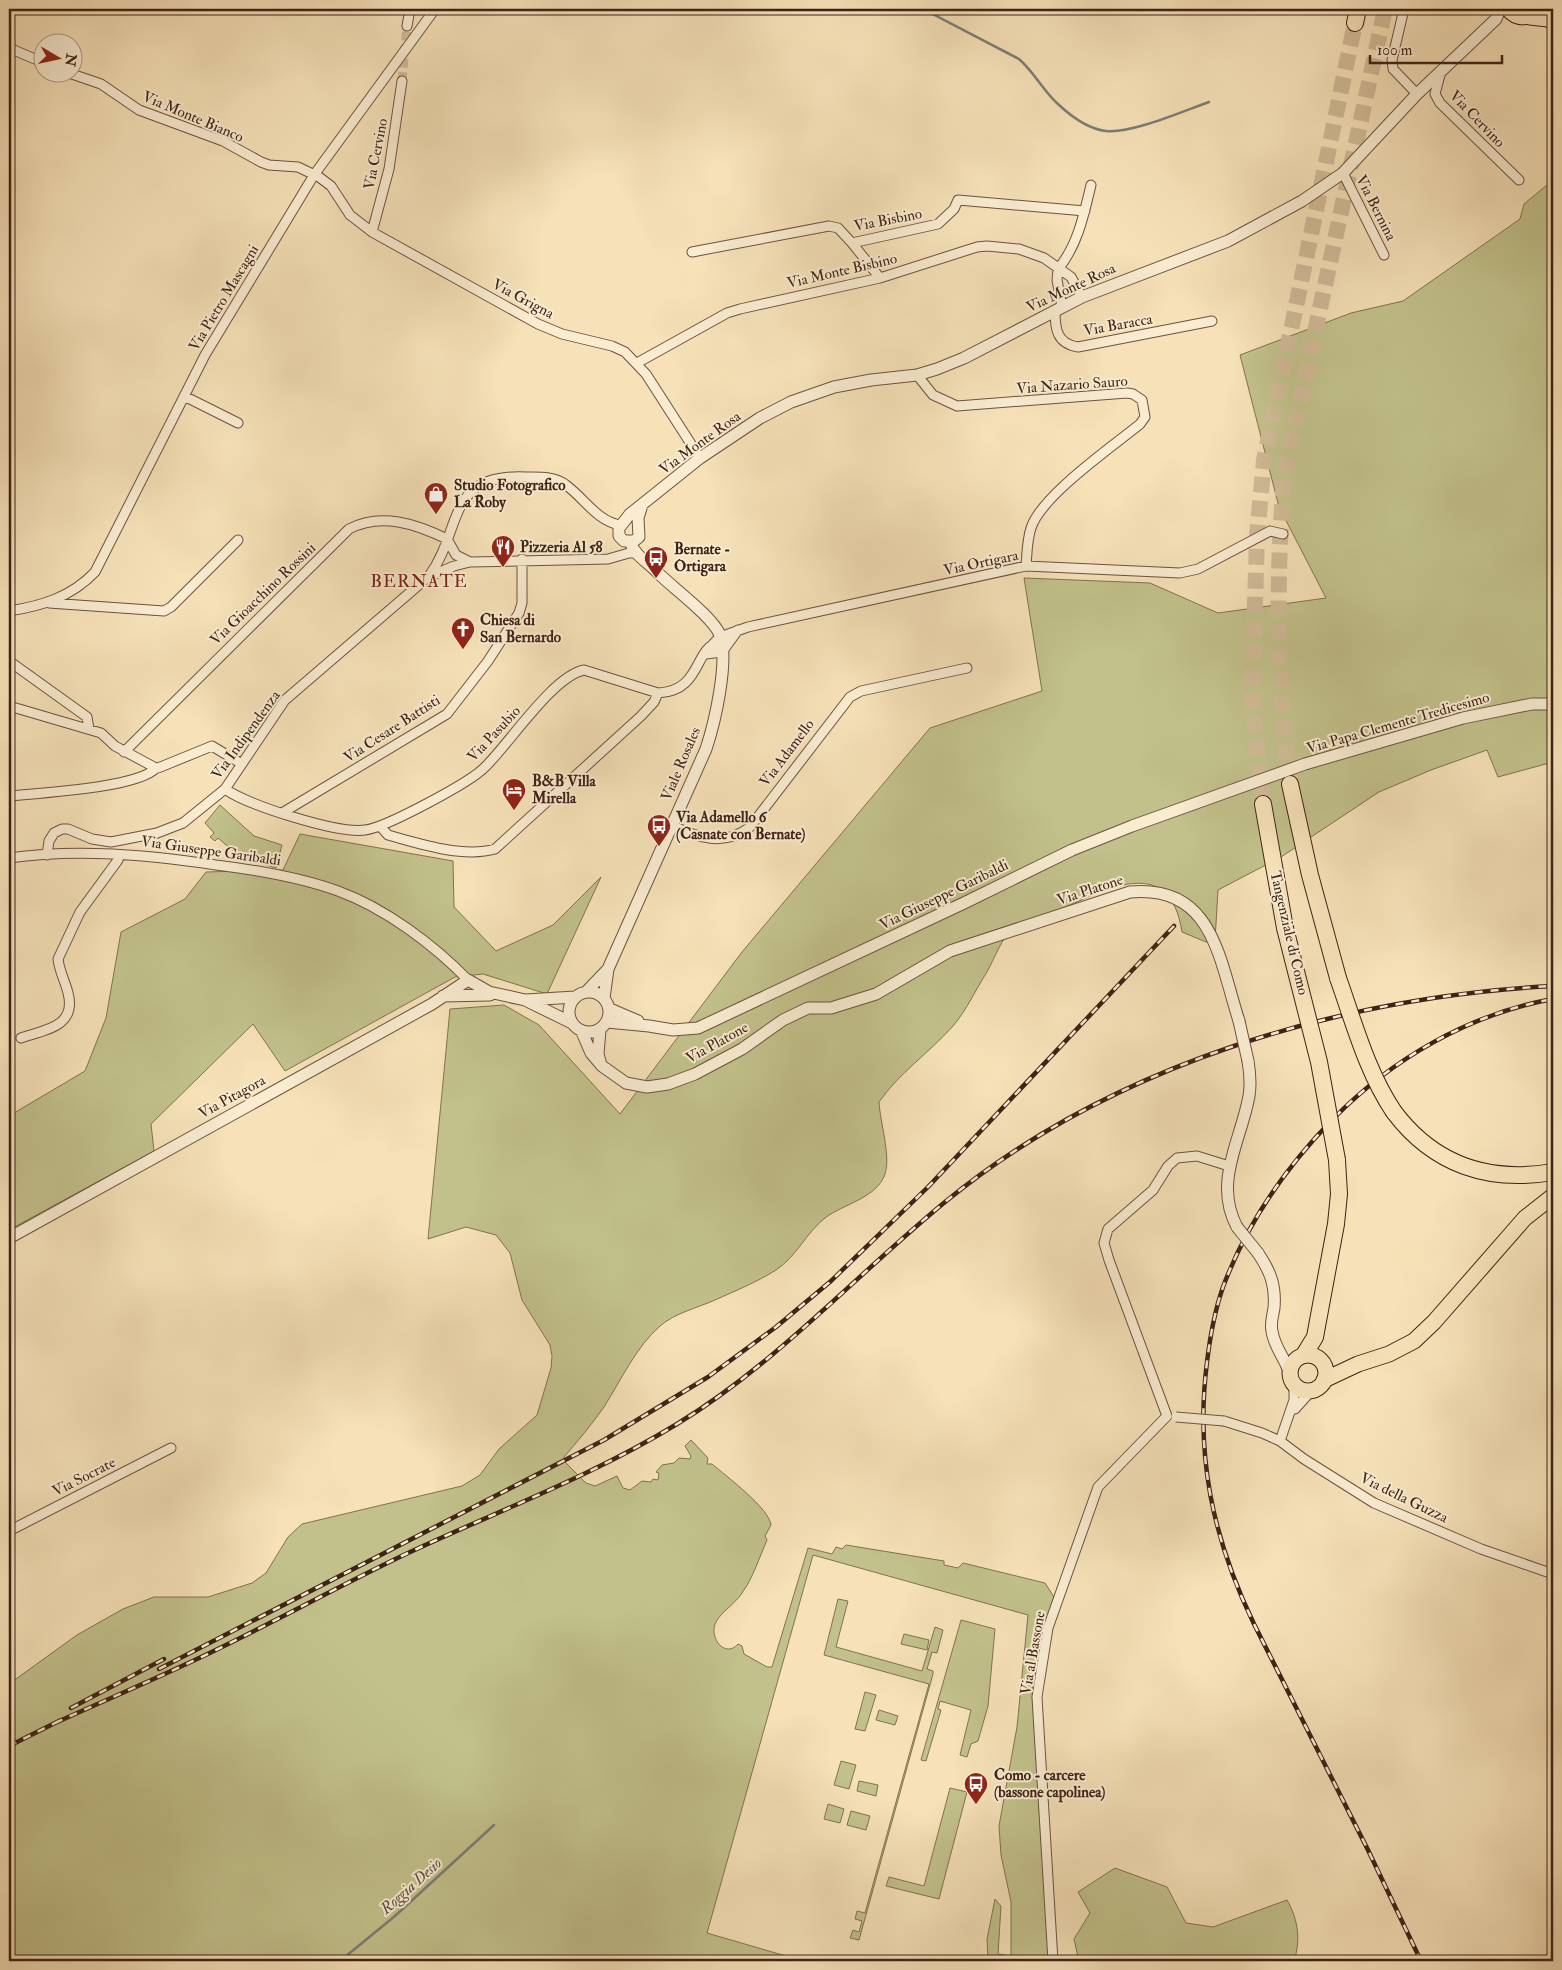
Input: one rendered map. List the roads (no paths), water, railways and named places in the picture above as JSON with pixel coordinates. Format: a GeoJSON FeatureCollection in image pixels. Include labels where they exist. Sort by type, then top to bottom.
{"type":"FeatureCollection","features":[{"type":"Feature","properties":{"kind":"highway"},"geometry":{"type":"LineString","coordinates":[[1290,784],[1298,825],[1338,978],[1372,1074],[1394,1112],[1416,1137],[1449,1161],[1495,1175],[1526,1177],[1553,1172]]}},
{"type":"Feature","properties":{"kind":"highway","name":"Tangenziale di Como"},"geometry":{"type":"LineString","coordinates":[[1263,804],[1285,928],[1319,1062],[1337,1160],[1338,1194],[1336,1224],[1315,1337],[1301,1356]]}},
{"type":"Feature","properties":{"kind":"main road"},"geometry":{"type":"LineString","coordinates":[[1358,1364],[1320,1360],[1313,1356],[1301,1356],[1292,1364],[1292,1379],[1302,1390],[1318,1385],[1358,1364],[1389,1354],[1414,1341],[1434,1322],[1525,1218],[1553,1196]]}},
{"type":"Feature","properties":{"kind":"main road"},"geometry":{"type":"LineString","coordinates":[[1318,1385],[1325,1370],[1320,1360]]}},
{"type":"Feature","properties":{"kind":"street"},"geometry":{"type":"LineString","coordinates":[[407,26],[410,9]]}},
{"type":"Feature","properties":{"kind":"street","name":"Via Pietro Mascagni"},"geometry":{"type":"LineString","coordinates":[[49,603],[77,589],[95,572],[105,556],[205,355],[314,175],[435,9]]}},
{"type":"Feature","properties":{"kind":"street"},"geometry":{"type":"LineString","coordinates":[[1404,9],[1392,60],[1393,69],[1417,94]]}},
{"type":"Feature","properties":{"kind":"street","name":"Via Monte Rosa"},"geometry":{"type":"LineString","coordinates":[[622,523],[700,458],[760,418],[810,394],[871,380],[917,375],[964,358],[1082,297],[1154,268],[1182,260],[1254,229],[1302,201],[1343,173],[1417,94],[1498,14],[1534,14]]}},
{"type":"Feature","properties":{"kind":"street"},"geometry":{"type":"LineString","coordinates":[[9,48],[32,58]]}},
{"type":"Feature","properties":{"kind":"street","name":"Via Cervino"},"geometry":{"type":"LineString","coordinates":[[1442,70],[1435,94],[1440,104],[1518,180]]}},
{"type":"Feature","properties":{"kind":"street","name":"Via Monte Bianco"},"geometry":{"type":"LineString","coordinates":[[82,77],[101,84],[139,110],[223,141],[261,162],[269,165],[293,166],[314,175]]}},
{"type":"Feature","properties":{"kind":"street","name":"Via Cervino"},"geometry":{"type":"LineString","coordinates":[[372,232],[389,169],[402,81]]}},
{"type":"Feature","properties":{"kind":"street","name":"Via Bernina"},"geometry":{"type":"LineString","coordinates":[[1343,173],[1384,255]]}},
{"type":"Feature","properties":{"kind":"street","name":"Via Grigna"},"geometry":{"type":"LineString","coordinates":[[314,175],[331,186],[350,215],[372,232],[538,324],[562,334],[612,346],[625,352],[637,363],[700,458]]}},
{"type":"Feature","properties":{"kind":"street"},"geometry":{"type":"LineString","coordinates":[[1058,309],[1058,269],[1068,257],[1091,185]]}},
{"type":"Feature","properties":{"kind":"street","name":"Via Bisbino"},"geometry":{"type":"LineString","coordinates":[[692,252],[829,226],[838,228],[852,243],[938,224],[954,209],[958,200],[1084,211]]}},
{"type":"Feature","properties":{"kind":"street"},"geometry":{"type":"LineString","coordinates":[[852,243],[880,278]]}},
{"type":"Feature","properties":{"kind":"street","name":"Via Monte Bisbino"},"geometry":{"type":"LineString","coordinates":[[637,363],[740,308],[880,278],[924,266],[954,253],[987,246],[1032,253],[1044,258],[1071,277],[1082,297]]}},
{"type":"Feature","properties":{"kind":"street","name":"Via Baracca"},"geometry":{"type":"LineString","coordinates":[[1058,309],[1056,329],[1060,339],[1069,346],[1078,347],[1212,321]]}},
{"type":"Feature","properties":{"kind":"street","name":"Via Nazario Sauro"},"geometry":{"type":"LineString","coordinates":[[917,375],[933,396],[948,404],[966,407],[1127,393],[1133,394],[1142,400],[1145,417],[1140,424],[1057,492],[1041,508],[1031,527],[1026,566]]}},
{"type":"Feature","properties":{"kind":"street"},"geometry":{"type":"LineString","coordinates":[[184,396],[238,423]]}},
{"type":"Feature","properties":{"kind":"street"},"geometry":{"type":"LineString","coordinates":[[428,577],[444,554],[447,539],[461,502],[470,492],[488,482],[515,476],[560,481],[605,521],[622,523],[632,521],[638,524]]}},
{"type":"Feature","properties":{"kind":"street"},"geometry":{"type":"LineString","coordinates":[[428,577],[454,566],[470,562],[522,559],[608,559],[632,546],[640,530],[638,524],[642,505]]}},
{"type":"Feature","properties":{"kind":"street","name":"Via Gioacchino Rossini"},"geometry":{"type":"LineString","coordinates":[[124,752],[354,526],[390,521],[408,522],[447,539]]}},
{"type":"Feature","properties":{"kind":"street"},"geometry":{"type":"LineString","coordinates":[[622,523],[619,536],[632,546],[712,623],[719,644]]}},
{"type":"Feature","properties":{"kind":"street","name":"Via Ortigara"},"geometry":{"type":"LineString","coordinates":[[719,644],[738,630],[1026,566],[1180,573],[1198,569],[1270,531],[1279,531],[1283,534]]}},
{"type":"Feature","properties":{"kind":"street"},"geometry":{"type":"LineString","coordinates":[[447,539],[456,555],[470,562]]}},
{"type":"Feature","properties":{"kind":"street"},"geometry":{"type":"LineString","coordinates":[[9,611],[49,603],[164,610],[171,607],[238,540]]}},
{"type":"Feature","properties":{"kind":"street"},"geometry":{"type":"LineString","coordinates":[[632,546],[650,564]]}},
{"type":"Feature","properties":{"kind":"street","name":"Via Cesare Battisti"},"geometry":{"type":"LineString","coordinates":[[282,813],[447,714],[488,662],[519,613],[522,603],[522,559]]}},
{"type":"Feature","properties":{"kind":"street","name":"Via Indipendenza"},"geometry":{"type":"LineString","coordinates":[[47,855],[54,833],[62,829],[68,829],[92,839],[111,842],[157,833],[183,823],[225,789],[285,700],[428,577]]}},
{"type":"Feature","properties":{"kind":"street"},"geometry":{"type":"LineString","coordinates":[[77,589],[79,598],[87,606]]}},
{"type":"Feature","properties":{"kind":"street"},"geometry":{"type":"LineString","coordinates":[[380,826],[388,835],[460,851],[475,853],[495,849],[641,716],[654,702],[658,693],[677,690],[685,684],[706,654],[738,630]]}},
{"type":"Feature","properties":{"kind":"street","name":"Viale Rosales"},"geometry":{"type":"LineString","coordinates":[[671,825],[712,730],[720,688],[719,644]]}},
{"type":"Feature","properties":{"kind":"street"},"geometry":{"type":"LineString","coordinates":[[9,661],[87,717],[88,729]]}},
{"type":"Feature","properties":{"kind":"street","name":"Via Adamello"},"geometry":{"type":"LineString","coordinates":[[671,825],[690,834],[713,840],[738,835],[750,827],[850,697],[861,692],[967,668]]}},
{"type":"Feature","properties":{"kind":"street","name":"Via Pasubio"},"geometry":{"type":"LineString","coordinates":[[225,789],[248,801],[302,820],[358,831],[380,826],[450,790],[481,771],[548,695],[574,673],[584,670],[658,693]]}},
{"type":"Feature","properties":{"kind":"street","name":"Via Papa Clemente Tredicesimo"},"geometry":{"type":"LineString","coordinates":[[1253,784],[1305,764],[1463,718],[1532,704],[1553,704]]}},
{"type":"Feature","properties":{"kind":"street"},"geometry":{"type":"LineString","coordinates":[[9,706],[101,732],[124,752],[140,762],[156,768]]}},
{"type":"Feature","properties":{"kind":"street"},"geometry":{"type":"LineString","coordinates":[[9,796],[121,782],[146,776],[156,768],[208,746],[215,747],[242,764]]}},
{"type":"Feature","properties":{"kind":"street","name":"Via Giuseppe Garibaldi"},"geometry":{"type":"LineString","coordinates":[[603,1026],[649,1026],[673,1030],[698,1028],[1072,850],[1168,813],[1253,784]]}},
{"type":"Feature","properties":{"kind":"street"},"geometry":{"type":"LineString","coordinates":[[302,820],[301,810],[304,800]]}},
{"type":"Feature","properties":{"kind":"street"},"geometry":{"type":"LineString","coordinates":[[604,998],[608,969],[671,825]]}},
{"type":"Feature","properties":{"kind":"street","name":"Via Giuseppe Garibaldi"},"geometry":{"type":"LineString","coordinates":[[9,858],[47,855],[147,855],[260,871],[338,891],[391,918],[418,935],[478,987],[502,996],[524,1000],[575,997]]}},
{"type":"Feature","properties":{"kind":"street"},"geometry":{"type":"LineString","coordinates":[[21,1038],[59,1025],[66,1018],[70,1002],[58,958],[80,912],[120,855]]}},
{"type":"Feature","properties":{"kind":"street","name":"Via Platone"},"geometry":{"type":"LineString","coordinates":[[576,1027],[591,1053],[602,1066],[626,1083],[647,1087],[668,1084],[695,1074],[742,1049],[783,1020],[808,1008],[831,1008],[876,994],[950,951],[1130,892],[1151,890],[1180,899],[1196,910],[1216,950],[1239,1021],[1248,1061],[1249,1096],[1229,1166],[1226,1183],[1228,1208],[1237,1227],[1268,1268],[1275,1284],[1271,1328],[1275,1345],[1285,1359],[1292,1379]]}},
{"type":"Feature","properties":{"kind":"street"},"geometry":{"type":"LineString","coordinates":[[603,1026],[593,1032],[576,1027],[568,1010],[575,997],[587,991],[608,969]]}},
{"type":"Feature","properties":{"kind":"street","name":"Via Pitagora"},"geometry":{"type":"LineString","coordinates":[[9,1238],[432,1004],[468,980]]}},
{"type":"Feature","properties":{"kind":"street"},"geometry":{"type":"LineString","coordinates":[[587,991],[597,993],[604,998],[610,1009],[603,1026],[598,1054],[602,1066]]}},
{"type":"Feature","properties":{"kind":"street"},"geometry":{"type":"LineString","coordinates":[[442,996],[502,996]]}},
{"type":"Feature","properties":{"kind":"street","name":"Via Giuseppe Garibaldi"},"geometry":{"type":"LineString","coordinates":[[524,1000],[576,1027]]}},
{"type":"Feature","properties":{"kind":"street","name":"Via Giuseppe Garibaldi"},"geometry":{"type":"LineString","coordinates":[[610,1009],[649,1026]]}},
{"type":"Feature","properties":{"kind":"street"},"geometry":{"type":"LineString","coordinates":[[1171,1416],[1109,1260],[1104,1239],[1108,1230],[1118,1219],[1153,1190],[1168,1166],[1176,1158],[1197,1156],[1229,1166]]}},
{"type":"Feature","properties":{"kind":"street"},"geometry":{"type":"LineString","coordinates":[[1275,1345],[1301,1356]]}},
{"type":"Feature","properties":{"kind":"street"},"geometry":{"type":"LineString","coordinates":[[1280,1441],[1294,1400],[1292,1379]]}},
{"type":"Feature","properties":{"kind":"street"},"geometry":{"type":"LineString","coordinates":[[1290,1415],[1301,1400],[1318,1385]]}},
{"type":"Feature","properties":{"kind":"street","name":"Via della Guzza"},"geometry":{"type":"LineString","coordinates":[[1171,1416],[1224,1421],[1262,1433],[1280,1441],[1304,1459],[1374,1503],[1481,1549],[1553,1574]]}},
{"type":"Feature","properties":{"kind":"street","name":"Via al Bassone"},"geometry":{"type":"LineString","coordinates":[[1053,1961],[1037,1697],[1048,1628],[1098,1487],[1171,1416]]}},
{"type":"Feature","properties":{"kind":"street","name":"Via Socrate"},"geometry":{"type":"LineString","coordinates":[[9,1531],[171,1448]]}},
{"type":"Feature","properties":{"kind":"waterway"},"geometry":{"type":"LineString","coordinates":[[923,9],[1019,59],[1059,105],[1075,118],[1099,130],[1117,131],[1143,126],[1209,102]]}},
{"type":"Feature","properties":{"kind":"waterway","name":"Roggia Desio"},"geometry":{"type":"LineString","coordinates":[[340,1961],[395,1916],[494,1825]]}},
{"type":"Feature","properties":{"kind":"tunnel"},"geometry":{"type":"LineString","coordinates":[[1290,784],[1282,706],[1279,627],[1280,549],[1285,470],[1385,9]]}},
{"type":"Feature","properties":{"kind":"tunnel"},"geometry":{"type":"LineString","coordinates":[[1263,804],[1252,701],[1257,536],[1264,460],[1355,23]]}},
{"type":"Feature","properties":{"kind":"tunnel"},"geometry":{"type":"LineString","coordinates":[[402,81],[407,26]]}},
{"type":"Feature","properties":{"kind":"railway"},"geometry":{"type":"LineString","coordinates":[[159,1669],[604,1440],[708,1377],[776,1327],[831,1281],[928,1187],[1174,926]]}},
{"type":"Feature","properties":{"kind":"railway"},"geometry":{"type":"LineString","coordinates":[[55,1723],[249,1634],[408,1553],[578,1477],[645,1443],[677,1424],[714,1400],[782,1346],[945,1202],[1010,1154],[1080,1112],[1155,1076],[1232,1047],[1311,1023],[1392,1005],[1473,993],[1553,986]]}},
{"type":"Feature","properties":{"kind":"railway"},"geometry":{"type":"LineString","coordinates":[[1421,1961],[1368,1850],[1254,1624],[1228,1560],[1218,1529],[1206,1464],[1204,1397],[1208,1353],[1220,1296],[1244,1240],[1269,1197],[1284,1176],[1299,1156],[1333,1119],[1380,1077],[1434,1042],[1491,1016],[1553,999]]}},
{"type":"Feature","properties":{"kind":"railway"},"geometry":{"type":"LineString","coordinates":[[71,1708],[164,1659]]}},
{"type":"Feature","properties":{"kind":"railway"},"geometry":{"type":"LineString","coordinates":[[9,1746],[61,1720]]}},
{"type":"Feature","properties":{"kind":"place","name":"Studio Fotografico La Roby"},"geometry":{"type":"Point","coordinates":[436,515]}},
{"type":"Feature","properties":{"kind":"place","name":"Pizzeria Al 58"},"geometry":{"type":"Point","coordinates":[503,568]}},
{"type":"Feature","properties":{"kind":"place","name":"Bernate - Ortigara"},"geometry":{"type":"Point","coordinates":[656,579]}},
{"type":"Feature","properties":{"kind":"place","name":"Chiesa di San Bernardo"},"geometry":{"type":"Point","coordinates":[463,650]}},
{"type":"Feature","properties":{"kind":"place","name":"B&B Villa Mirella"},"geometry":{"type":"Point","coordinates":[514,811]}},
{"type":"Feature","properties":{"kind":"place","name":"Via Adamello 6 (Casnate con Bernate)"},"geometry":{"type":"Point","coordinates":[659,847]}},
{"type":"Feature","properties":{"kind":"place","name":"Como - carcere (bassone capolinea)"},"geometry":{"type":"Point","coordinates":[976,1805]}},
{"type":"Feature","properties":{"kind":"district","name":"BERNATE"},"geometry":{"type":"Point","coordinates":[419,581]}}]}
